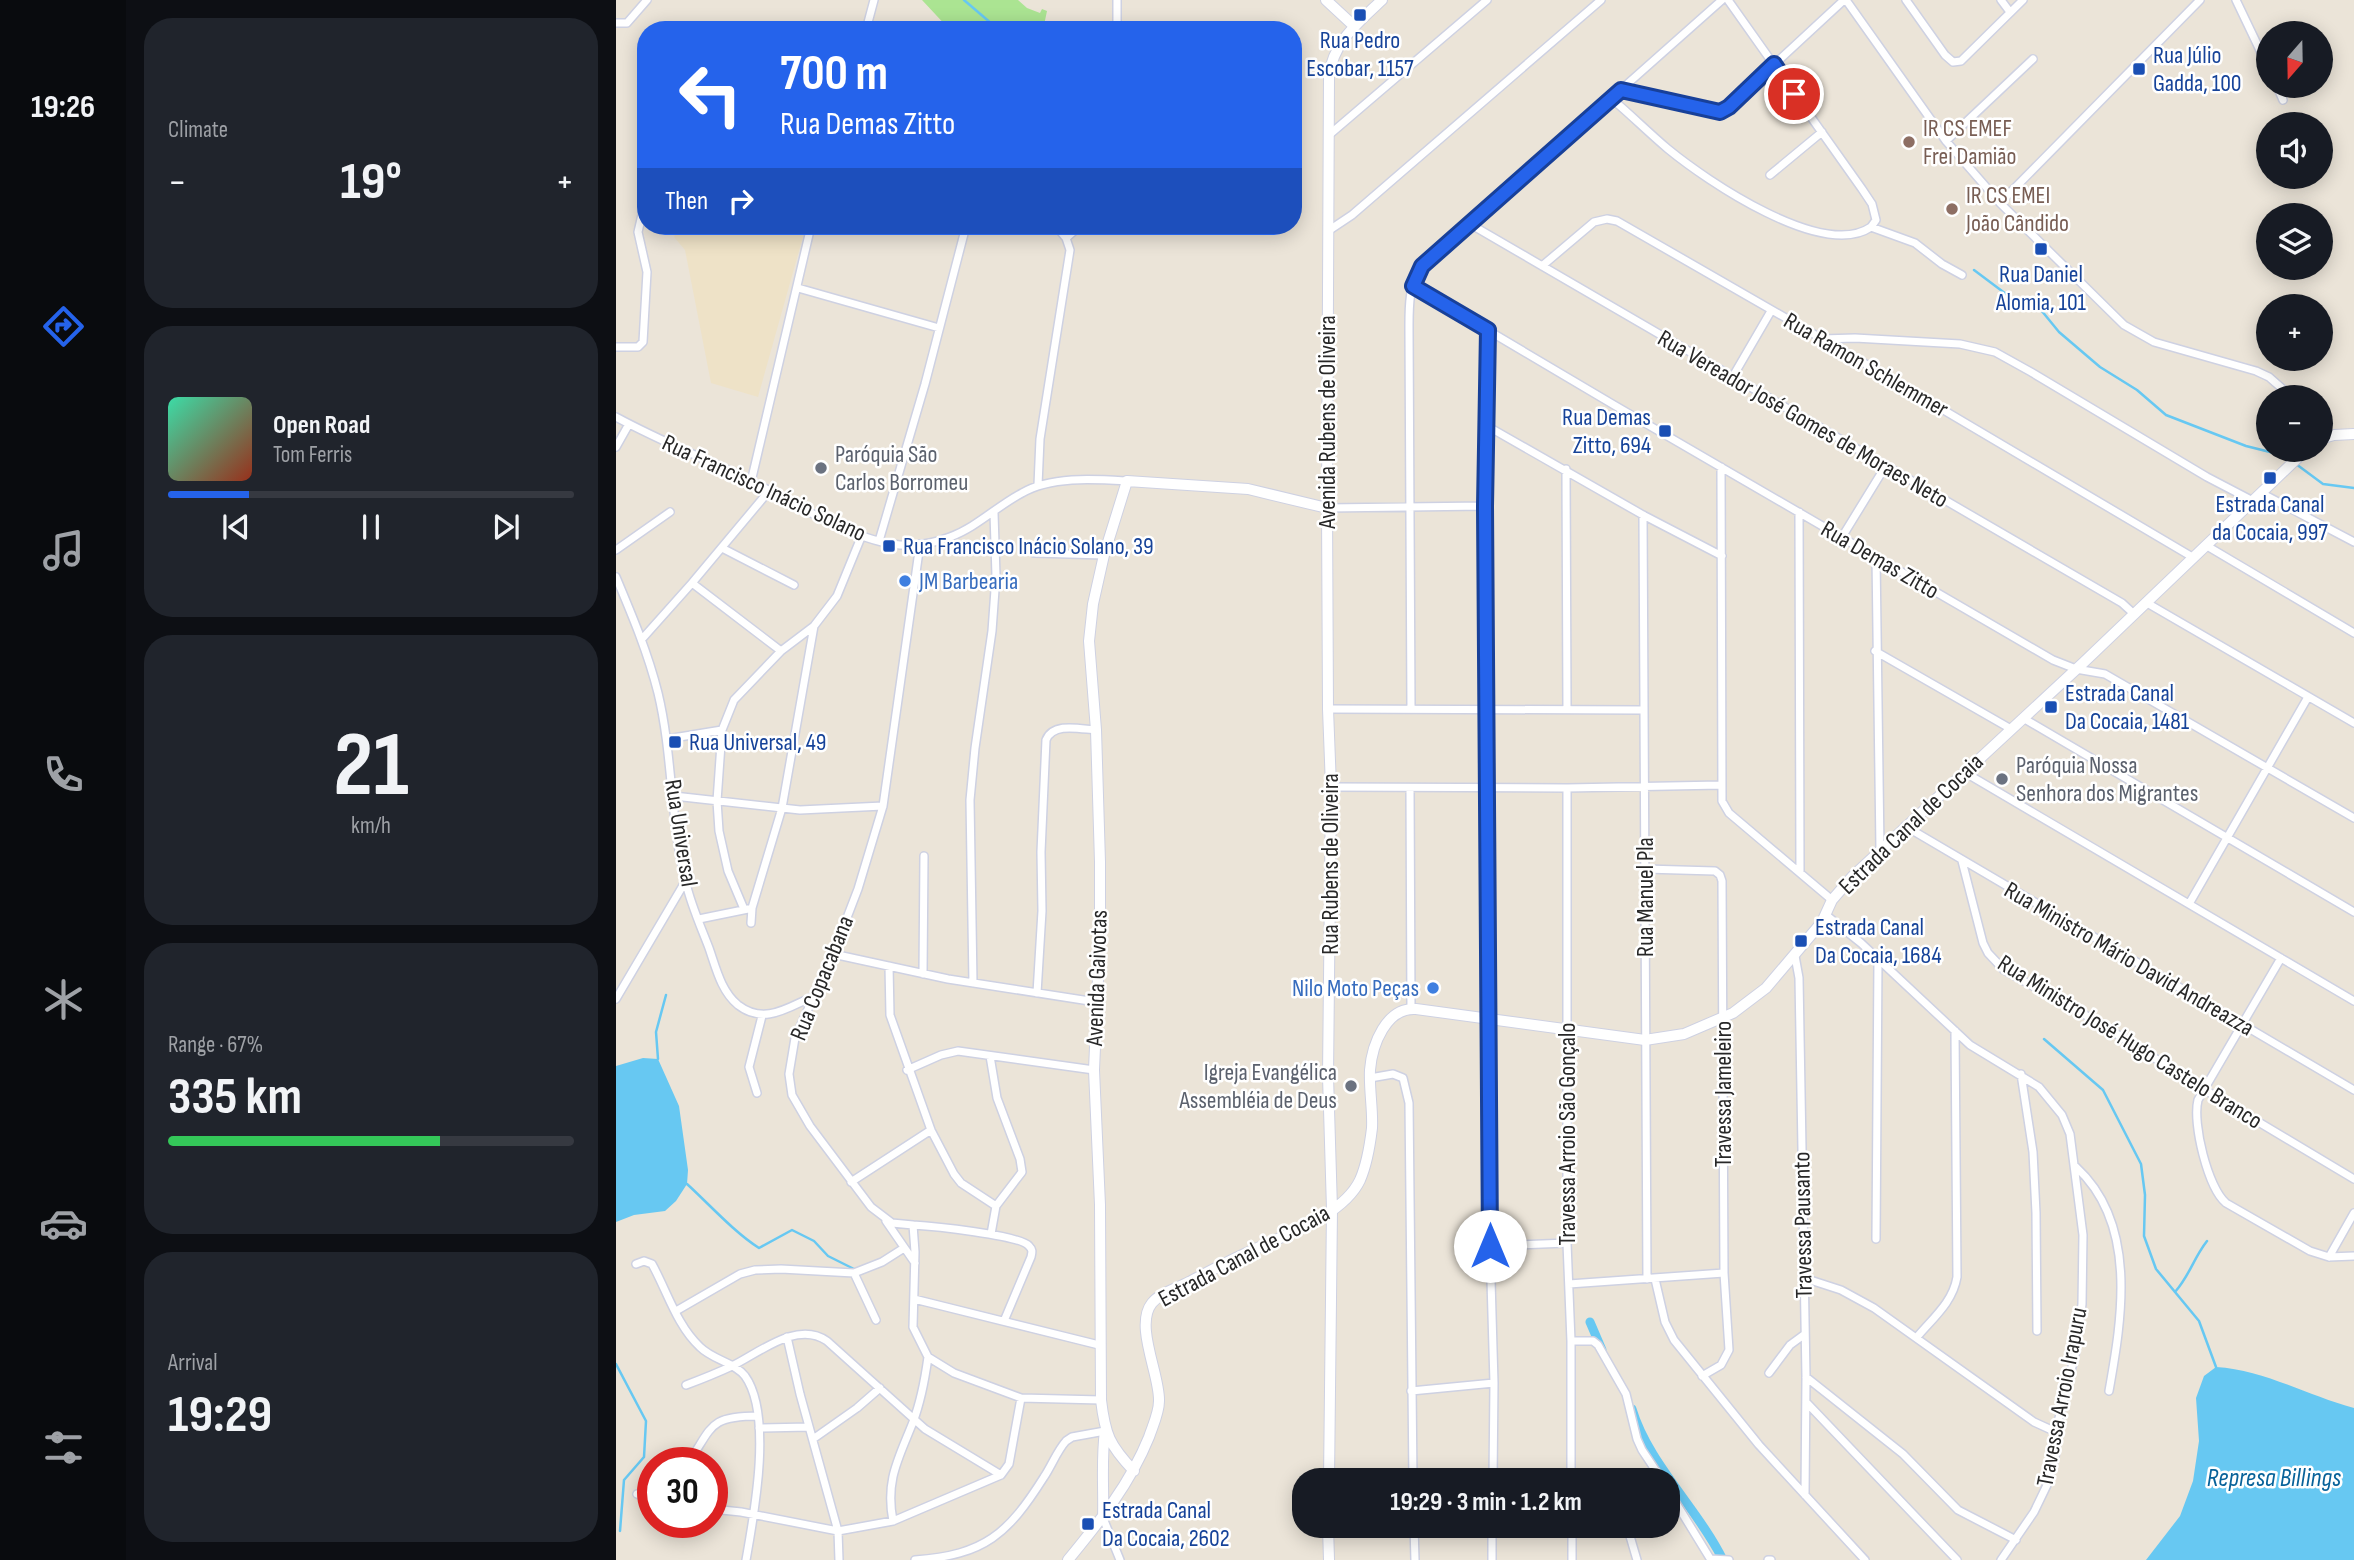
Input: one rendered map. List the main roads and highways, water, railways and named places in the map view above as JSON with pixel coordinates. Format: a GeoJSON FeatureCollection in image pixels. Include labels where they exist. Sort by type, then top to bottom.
{"type":"FeatureCollection","features":[{"type":"Feature","properties":{"kind":"main road"},"geometry":{"type":"LineString","coordinates":[[1326,0],[1354,26]]}},
{"type":"Feature","properties":{"kind":"main road","name":"Avenida Rubens de Oliveira"},"geometry":{"type":"LineString","coordinates":[[1328,709],[1328,135],[1331,62],[1338,45],[1382,0]]}},
{"type":"Feature","properties":{"kind":"main road"},"geometry":{"type":"LineString","coordinates":[[2333,435],[2354,434]]}},
{"type":"Feature","properties":{"kind":"main road","name":"Estrada Canal de Cocaia"},"geometry":{"type":"LineString","coordinates":[[1068,1560],[1103,1518],[1133,1471],[1149,1437],[1159,1404],[1147,1331],[1149,1309],[1153,1302],[1252,1250],[1301,1228],[1332,1209],[1352,1192],[1364,1167],[1371,1129],[1372,1059],[1385,1025],[1397,1014],[1411,1009],[1645,1040],[1684,1034],[1722,1018],[1756,997],[1795,956],[1826,915],[1832,900],[1880,850],[2147,603],[2293,462]]}},
{"type":"Feature","properties":{"kind":"main road","name":"Rua Francisco Inácio Solano"},"geometry":{"type":"LineString","coordinates":[[1127,481],[1248,489],[1327,508]]}},
{"type":"Feature","properties":{"kind":"main road","name":"Avenida Gaivotas"},"geometry":{"type":"LineString","coordinates":[[1127,481],[1104,555],[1093,604],[1089,640],[1096,730],[1100,863],[1094,1070],[1100,1205],[1101,1400],[1105,1431],[1133,1471]]}},
{"type":"Feature","properties":{"kind":"main road","name":"Rua Rubens de Oliveira"},"geometry":{"type":"LineString","coordinates":[[1328,709],[1331,787],[1328,1076],[1332,1209],[1329,1468]]}},
{"type":"Feature","properties":{"kind":"main road"},"geometry":{"type":"LineString","coordinates":[[1103,1518],[1102,1454],[1105,1431]]}},
{"type":"Feature","properties":{"kind":"main road"},"geometry":{"type":"LineString","coordinates":[[1328,1538],[1329,1560]]}},
{"type":"Feature","properties":{"kind":"water"},"geometry":{"type":"Polygon","coordinates":[[[643,1058],[658,1059],[679,1106],[688,1170],[687,1184],[676,1201],[665,1211],[634,1215],[616,1222],[616,1066],[643,1058]]]}},
{"type":"Feature","properties":{"kind":"water","name":"Represa Billings"},"geometry":{"type":"Polygon","coordinates":[[[2216,1367],[2269,1378],[2354,1408],[2354,1560],[2146,1560],[2180,1516],[2193,1481],[2199,1441],[2196,1398],[2204,1376],[2216,1367]]]}},
{"type":"Feature","properties":{"kind":"waterway"},"geometry":{"type":"LineString","coordinates":[[964,0],[988,21]]}},
{"type":"Feature","properties":{"kind":"waterway"},"geometry":{"type":"LineString","coordinates":[[1974,270],[2014,300],[2041,310],[2059,332],[2100,367],[2137,390],[2166,415],[2256,448]]}},
{"type":"Feature","properties":{"kind":"waterway"},"geometry":{"type":"LineString","coordinates":[[2296,464],[2323,484],[2354,488]]}},
{"type":"Feature","properties":{"kind":"waterway"},"geometry":{"type":"LineString","coordinates":[[658,1059],[656,1032],[666,995]]}},
{"type":"Feature","properties":{"kind":"waterway"},"geometry":{"type":"LineString","coordinates":[[2044,1039],[2103,1090],[2141,1164],[2145,1195],[2144,1236],[2156,1269],[2199,1321],[2216,1367]]}},
{"type":"Feature","properties":{"kind":"waterway"},"geometry":{"type":"LineString","coordinates":[[687,1184],[731,1226],[759,1248],[792,1230],[814,1241],[828,1256],[854,1269]]}},
{"type":"Feature","properties":{"kind":"waterway"},"geometry":{"type":"LineString","coordinates":[[2175,1292],[2207,1241]]}},
{"type":"Feature","properties":{"kind":"waterway"},"geometry":{"type":"LineString","coordinates":[[1590,1322],[1602,1350]]}},
{"type":"Feature","properties":{"kind":"waterway"},"geometry":{"type":"LineString","coordinates":[[616,1364],[646,1421],[644,1457],[624,1480],[620,1531]]}},
{"type":"Feature","properties":{"kind":"waterway"},"geometry":{"type":"LineString","coordinates":[[1632,1409],[1649,1448],[1713,1541],[1723,1560]]}},
{"type":"Feature","properties":{"kind":"place","name":"Rua Pedro Escobar, 1157"},"geometry":{"type":"Point","coordinates":[1360,15]}},
{"type":"Feature","properties":{"kind":"place","name":"Rua Júlio Gadda, 100"},"geometry":{"type":"Point","coordinates":[2139,69]}},
{"type":"Feature","properties":{"kind":"place","name":"IR CS EMEF Frei Damião"},"geometry":{"type":"Point","coordinates":[1909,142]}},
{"type":"Feature","properties":{"kind":"place","name":"IR CS EMEI João Cândido"},"geometry":{"type":"Point","coordinates":[1952,209]}},
{"type":"Feature","properties":{"kind":"place","name":"Rua Daniel Alomia, 101"},"geometry":{"type":"Point","coordinates":[2041,249]}},
{"type":"Feature","properties":{"kind":"place","name":"Rua Demas Zitto, 694"},"geometry":{"type":"Point","coordinates":[1665,431]}},
{"type":"Feature","properties":{"kind":"place","name":"Paróquia São Carlos Borromeu"},"geometry":{"type":"Point","coordinates":[821,468]}},
{"type":"Feature","properties":{"kind":"place","name":"Estrada Canal da Cocaia, 997"},"geometry":{"type":"Point","coordinates":[2270,478]}},
{"type":"Feature","properties":{"kind":"place","name":"Rua Francisco Inácio Solano, 39"},"geometry":{"type":"Point","coordinates":[889,546]}},
{"type":"Feature","properties":{"kind":"place","name":"JM Barbearia"},"geometry":{"type":"Point","coordinates":[905,581]}},
{"type":"Feature","properties":{"kind":"place","name":"Estrada Canal Da Cocaia, 1481"},"geometry":{"type":"Point","coordinates":[2051,707]}},
{"type":"Feature","properties":{"kind":"place","name":"Rua Universal, 49"},"geometry":{"type":"Point","coordinates":[675,742]}},
{"type":"Feature","properties":{"kind":"place","name":"Paróquia Nossa Senhora dos Migrantes"},"geometry":{"type":"Point","coordinates":[2002,779]}},
{"type":"Feature","properties":{"kind":"place","name":"Estrada Canal Da Cocaia, 1684"},"geometry":{"type":"Point","coordinates":[1801,941]}},
{"type":"Feature","properties":{"kind":"place","name":"Nilo Moto Peças"},"geometry":{"type":"Point","coordinates":[1433,988]}},
{"type":"Feature","properties":{"kind":"place","name":"Igreja Evangélica Assembléia de Deus"},"geometry":{"type":"Point","coordinates":[1351,1086]}},
{"type":"Feature","properties":{"kind":"place","name":"Estrada Canal Da Cocaia, 2602"},"geometry":{"type":"Point","coordinates":[1088,1524]}}]}
